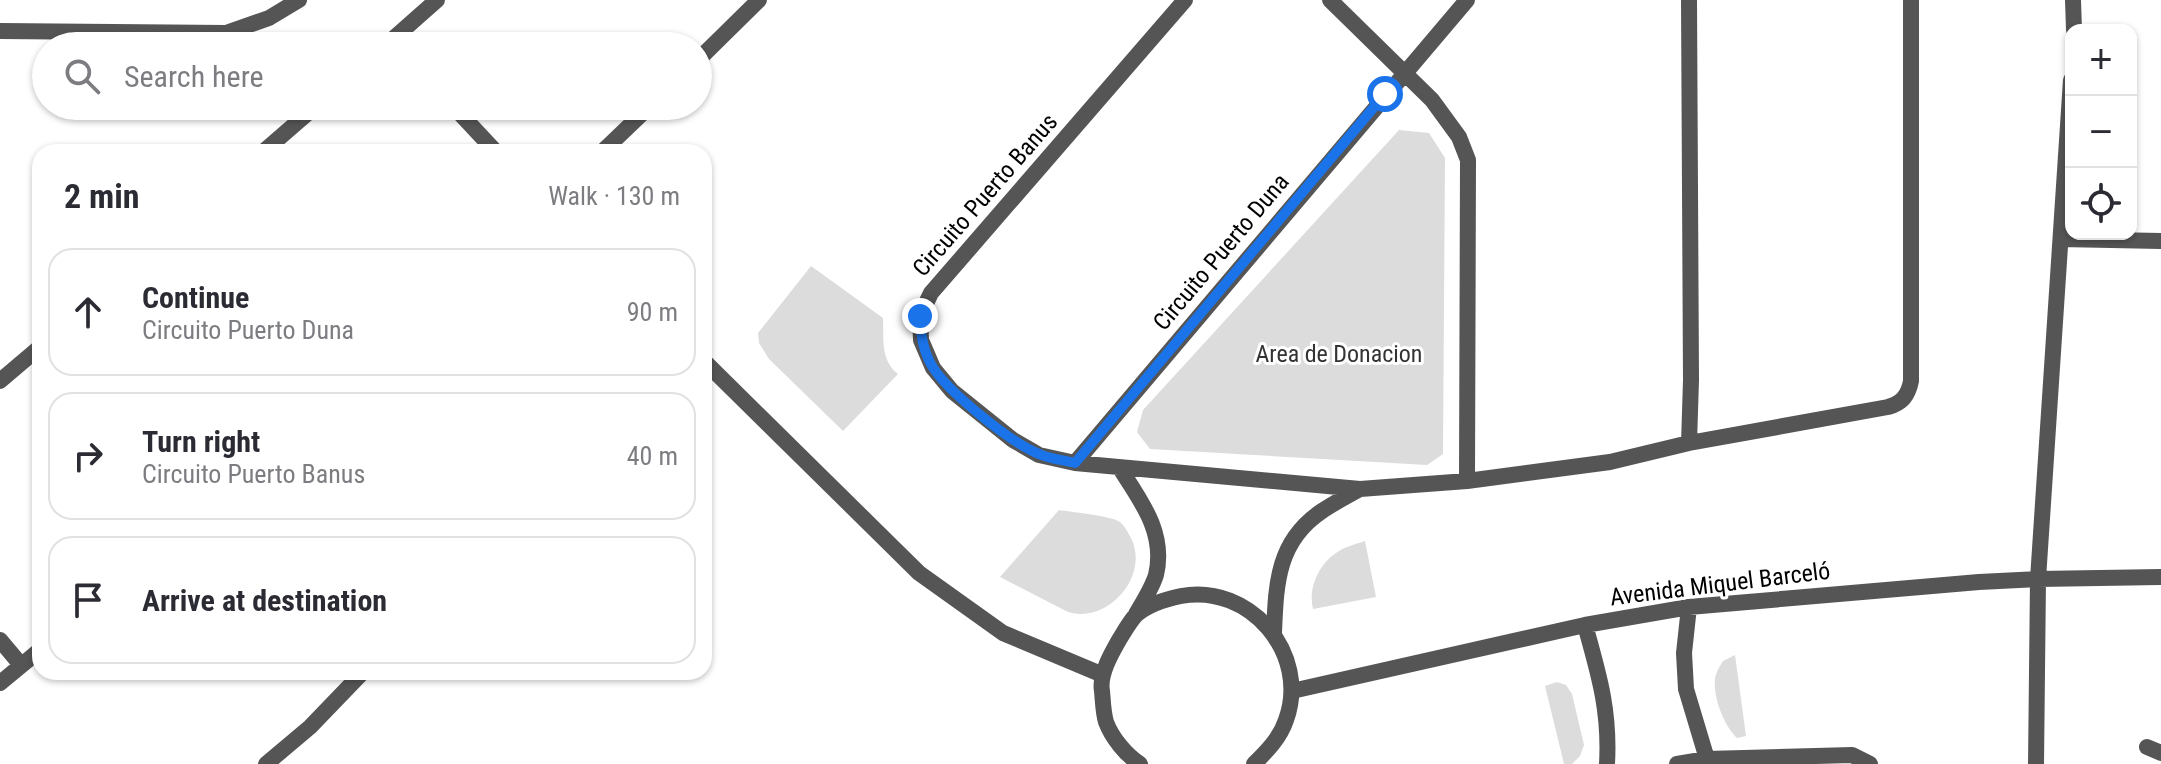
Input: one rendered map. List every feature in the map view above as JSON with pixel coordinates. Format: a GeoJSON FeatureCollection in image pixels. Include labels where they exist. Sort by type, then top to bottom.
{"type":"FeatureCollection","features":[{"type":"Feature","properties":{"kind":"street"},"geometry":{"type":"LineString","coordinates":[[229,32],[269,18],[299,0]]}},
{"type":"Feature","properties":{"kind":"street"},"geometry":{"type":"LineString","coordinates":[[404,32],[437,0]]}},
{"type":"Feature","properties":{"kind":"street"},"geometry":{"type":"LineString","coordinates":[[712,46],[759,0]]}},
{"type":"Feature","properties":{"kind":"street","name":"Circuito Puerto Banus"},"geometry":{"type":"LineString","coordinates":[[1185,0],[931,293],[920,316],[921,340],[933,368],[952,391],[1013,440],[1039,455],[1075,463],[1360,489],[1467,481],[1610,462],[1689,443],[1888,407],[1904,399],[1911,381],[1911,0]]}},
{"type":"Feature","properties":{"kind":"street"},"geometry":{"type":"LineString","coordinates":[[1330,0],[1432,100],[1459,137],[1468,160],[1467,481]]}},
{"type":"Feature","properties":{"kind":"street","name":"Circuito Puerto Duna"},"geometry":{"type":"LineString","coordinates":[[1075,463],[1467,0]]}},
{"type":"Feature","properties":{"kind":"street"},"geometry":{"type":"LineString","coordinates":[[1689,0],[1689,443]]}},
{"type":"Feature","properties":{"kind":"street"},"geometry":{"type":"LineString","coordinates":[[2073,0],[2074,24]]}},
{"type":"Feature","properties":{"kind":"street"},"geometry":{"type":"LineString","coordinates":[[0,31],[113,32]]}},
{"type":"Feature","properties":{"kind":"street"},"geometry":{"type":"LineString","coordinates":[[2036,764],[2038,579],[2070,96]]}},
{"type":"Feature","properties":{"kind":"street"},"geometry":{"type":"LineString","coordinates":[[272,144],[300,120]]}},
{"type":"Feature","properties":{"kind":"street"},"geometry":{"type":"LineString","coordinates":[[466,120],[489,144]]}},
{"type":"Feature","properties":{"kind":"street"},"geometry":{"type":"LineString","coordinates":[[610,144],[635,120]]}},
{"type":"Feature","properties":{"kind":"street"},"geometry":{"type":"LineString","coordinates":[[2061,239],[2161,241]]}},
{"type":"Feature","properties":{"kind":"street"},"geometry":{"type":"LineString","coordinates":[[0,381],[32,354]]}},
{"type":"Feature","properties":{"kind":"street"},"geometry":{"type":"LineString","coordinates":[[712,369],[919,573],[1003,633],[1103,675]]}},
{"type":"Feature","properties":{"kind":"street"},"geometry":{"type":"LineString","coordinates":[[1119,467],[1146,509],[1156,530],[1160,552],[1155,578],[1120,639],[1101,683],[1106,723],[1129,761]]}},
{"type":"Feature","properties":{"kind":"street"},"geometry":{"type":"LineString","coordinates":[[1274,633],[1276,585],[1283,557],[1297,533],[1320,513],[1360,489]]}},
{"type":"Feature","properties":{"kind":"street","name":"Avenida Miquel Barceló"},"geometry":{"type":"LineString","coordinates":[[1292,691],[1585,625],[1689,607],[2038,579],[2161,577]]}},
{"type":"Feature","properties":{"kind":"street"},"geometry":{"type":"LineString","coordinates":[[1136,615],[1163,599],[1209,595],[1224,597],[1252,611],[1274,633],[1288,662],[1292,691],[1286,720],[1273,745],[1254,764]]}},
{"type":"Feature","properties":{"kind":"street"},"geometry":{"type":"LineString","coordinates":[[1689,607],[1684,653],[1686,689],[1707,759]]}},
{"type":"Feature","properties":{"kind":"street"},"geometry":{"type":"LineString","coordinates":[[1585,625],[1607,713],[1607,764]]}},
{"type":"Feature","properties":{"kind":"street"},"geometry":{"type":"LineString","coordinates":[[0,640],[21,665]]}},
{"type":"Feature","properties":{"kind":"street"},"geometry":{"type":"LineString","coordinates":[[1,684],[32,656]]}},
{"type":"Feature","properties":{"kind":"street"},"geometry":{"type":"LineString","coordinates":[[266,764],[310,727],[355,680]]}},
{"type":"Feature","properties":{"kind":"street"},"geometry":{"type":"LineString","coordinates":[[1677,764],[1707,759],[1852,755],[1870,764]]}},
{"type":"Feature","properties":{"kind":"green space","name":"Area de Donacion"},"geometry":{"type":"Polygon","coordinates":[[[1399,130],[1429,133],[1445,158],[1443,454],[1427,465],[1150,449],[1137,432],[1143,410],[1399,130]]]}},
{"type":"Feature","properties":{"kind":"green space"},"geometry":{"type":"Polygon","coordinates":[[[811,266],[883,318],[886,355],[898,374],[843,431],[769,359],[759,343],[758,333],[811,266]]]}},
{"type":"Feature","properties":{"kind":"green space"},"geometry":{"type":"Polygon","coordinates":[[[1059,510],[1116,520],[1131,538],[1135,567],[1130,581],[1111,604],[1097,611],[1083,614],[1068,612],[1000,577],[1059,510]]]}},
{"type":"Feature","properties":{"kind":"green space"},"geometry":{"type":"Polygon","coordinates":[[[1365,541],[1376,597],[1313,609],[1313,586],[1324,564],[1339,551],[1365,541]]]}},
{"type":"Feature","properties":{"kind":"green space"},"geometry":{"type":"Polygon","coordinates":[[[1735,655],[1746,736],[1737,738],[1720,711],[1715,686],[1716,674],[1723,661],[1735,655]]]}},
{"type":"Feature","properties":{"kind":"green space"},"geometry":{"type":"Polygon","coordinates":[[[1557,682],[1566,685],[1572,694],[1584,745],[1580,756],[1572,764],[1564,764],[1545,686],[1557,682]]]}},
{"type":"Feature","properties":{"kind":"route"},"geometry":{"type":"LineString","coordinates":[[920,316],[921,340],[933,368],[952,391],[1013,440],[1039,455],[1075,463],[1385,94]]}}]}
